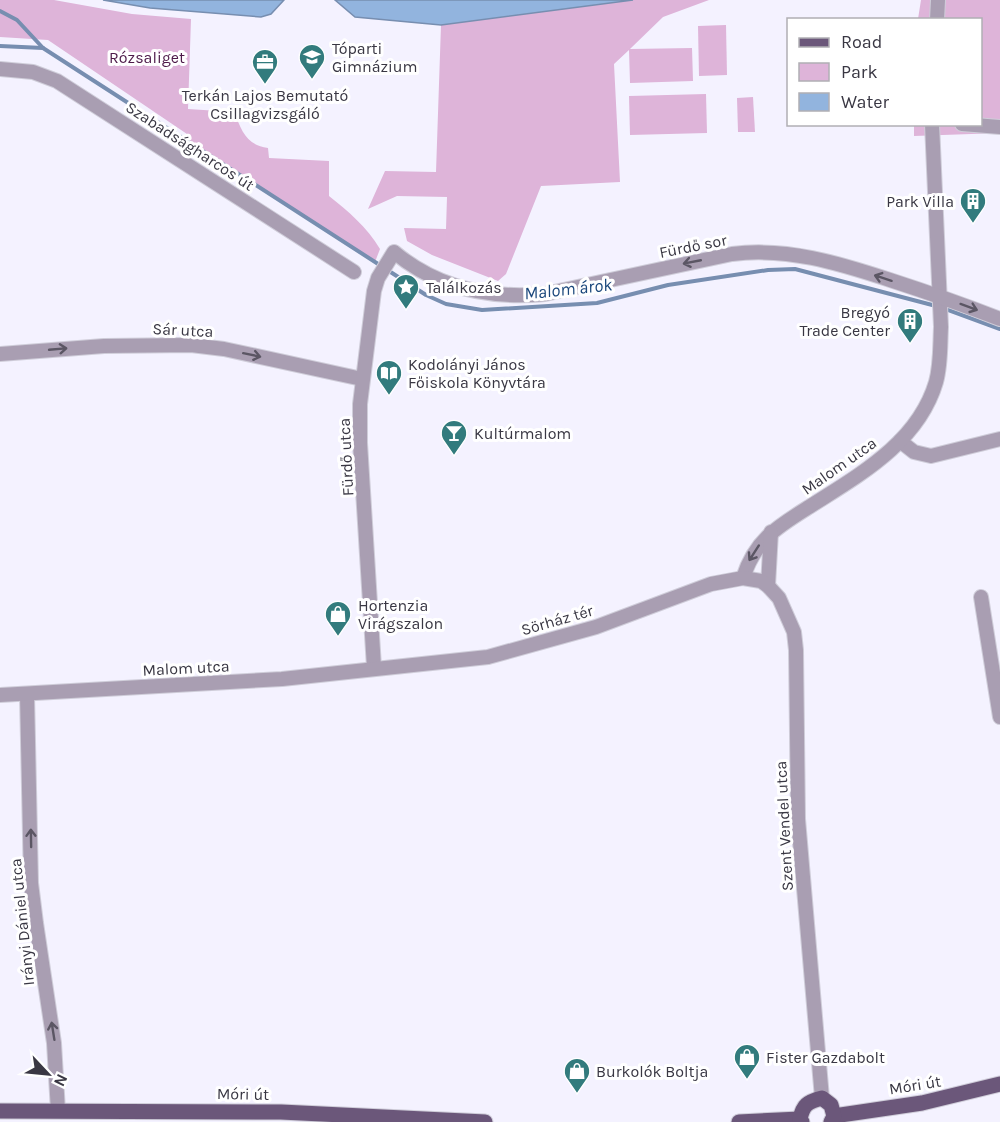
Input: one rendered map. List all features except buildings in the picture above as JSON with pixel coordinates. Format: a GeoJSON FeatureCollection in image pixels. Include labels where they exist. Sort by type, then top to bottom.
{"type":"FeatureCollection","features":[{"type":"Feature","properties":{"kind":"main road","name":"Móri út"},"geometry":{"type":"LineString","coordinates":[[833,1119],[922,1103],[1000,1084]]}},
{"type":"Feature","properties":{"kind":"main road"},"geometry":{"type":"LineString","coordinates":[[739,1122],[801,1121],[802,1108],[809,1101],[822,1098],[831,1105],[833,1119]]}},
{"type":"Feature","properties":{"kind":"main road","name":"Móri út"},"geometry":{"type":"LineString","coordinates":[[0,1111],[281,1112],[484,1122]]}},
{"type":"Feature","properties":{"kind":"street"},"geometry":{"type":"LineString","coordinates":[[937,18],[938,0]]}},
{"type":"Feature","properties":{"kind":"street","name":"Szabadságharcos út"},"geometry":{"type":"LineString","coordinates":[[0,69],[33,72],[57,81],[354,272]]}},
{"type":"Feature","properties":{"kind":"street","name":"Malom utca"},"geometry":{"type":"LineString","coordinates":[[743,578],[748,560],[771,532],[866,471],[900,441],[923,410],[936,380],[941,327],[932,126]]}},
{"type":"Feature","properties":{"kind":"street"},"geometry":{"type":"LineString","coordinates":[[982,126],[1000,127]]}},
{"type":"Feature","properties":{"kind":"street","name":"Fürdő sor"},"geometry":{"type":"LineString","coordinates":[[391,256],[439,279],[477,292],[497,296],[518,296],[545,294],[732,254],[754,252],[794,254],[844,265],[1000,319]]}},
{"type":"Feature","properties":{"kind":"street","name":"Fürdő utca"},"geometry":{"type":"LineString","coordinates":[[374,667],[360,443],[360,404],[370,312],[378,278],[391,256]]}},
{"type":"Feature","properties":{"kind":"street","name":"Sár utca"},"geometry":{"type":"LineString","coordinates":[[0,354],[104,346],[191,345],[224,349],[362,379]]}},
{"type":"Feature","properties":{"kind":"street"},"geometry":{"type":"LineString","coordinates":[[900,441],[914,452],[931,456],[1000,439]]}},
{"type":"Feature","properties":{"kind":"street"},"geometry":{"type":"LineString","coordinates":[[743,578],[753,579],[768,586],[771,532]]}},
{"type":"Feature","properties":{"kind":"street","name":"Sörház tér"},"geometry":{"type":"LineString","coordinates":[[374,667],[488,657],[596,627],[693,590],[743,578]]}},
{"type":"Feature","properties":{"kind":"street","name":"Szent Vendel utca"},"geometry":{"type":"LineString","coordinates":[[768,586],[784,605],[794,632],[796,650],[798,819],[822,1098]]}},
{"type":"Feature","properties":{"kind":"street"},"geometry":{"type":"LineString","coordinates":[[981,597],[995,652],[1000,717]]}},
{"type":"Feature","properties":{"kind":"street","name":"Malom utca"},"geometry":{"type":"LineString","coordinates":[[0,694],[282,678],[374,667]]}},
{"type":"Feature","properties":{"kind":"street","name":"Irányi Dániel utca"},"geometry":{"type":"LineString","coordinates":[[27,694],[32,883],[54,1043],[58,1111]]}},
{"type":"Feature","properties":{"kind":"green space","name":"Rózsaliget"},"geometry":{"type":"Polygon","coordinates":[[[0,0],[54,0],[132,14],[191,19],[188,109],[234,112],[246,136],[255,144],[268,148],[269,158],[329,161],[329,196],[357,220],[375,241],[380,249],[375,262],[187,140],[187,134],[48,40],[0,37],[0,0]]]}},
{"type":"Feature","properties":{"kind":"green space"},"geometry":{"type":"Polygon","coordinates":[[[633,0],[709,0],[663,17],[630,49],[692,48],[693,81],[630,83],[629,50],[614,64],[620,182],[541,186],[506,274],[498,281],[432,255],[407,241],[404,228],[446,229],[447,197],[397,196],[368,209],[385,171],[436,172],[441,25],[633,0]]]}},
{"type":"Feature","properties":{"kind":"green space"},"geometry":{"type":"Polygon","coordinates":[[[921,0],[1000,0],[1000,133],[914,136],[914,126],[982,126],[982,18],[918,18],[921,0]]]}},
{"type":"Feature","properties":{"kind":"green space"},"geometry":{"type":"Polygon","coordinates":[[[726,25],[727,75],[699,76],[698,26],[726,25]]]}},
{"type":"Feature","properties":{"kind":"green space"},"geometry":{"type":"Polygon","coordinates":[[[706,94],[707,133],[630,135],[629,96],[706,94]]]}},
{"type":"Feature","properties":{"kind":"green space"},"geometry":{"type":"Polygon","coordinates":[[[753,97],[755,132],[738,132],[737,98],[753,97]]]}},
{"type":"Feature","properties":{"kind":"water"},"geometry":{"type":"Polygon","coordinates":[[[103,0],[284,0],[271,14],[261,17],[150,8],[103,0]]]}},
{"type":"Feature","properties":{"kind":"water"},"geometry":{"type":"Polygon","coordinates":[[[335,0],[633,0],[441,25],[355,17],[335,0]]]}},
{"type":"Feature","properties":{"kind":"waterway","name":"Malom árok"},"geometry":{"type":"LineString","coordinates":[[0,11],[17,20],[43,48],[426,295],[446,304],[482,310],[597,303],[668,285],[768,270],[795,269],[936,306]]}},
{"type":"Feature","properties":{"kind":"waterway"},"geometry":{"type":"LineString","coordinates":[[0,46],[43,48]]}},
{"type":"Feature","properties":{"kind":"waterway","name":"Malom árok"},"geometry":{"type":"LineString","coordinates":[[943,308],[1000,329]]}},
{"type":"Feature","properties":{"kind":"place","name":"Tóparti Gimnázium"},"geometry":{"type":"Point","coordinates":[312,80]}},
{"type":"Feature","properties":{"kind":"place","name":"Terkán Lajos Bemutató Csillagvizsgáló"},"geometry":{"type":"Point","coordinates":[265,85]}},
{"type":"Feature","properties":{"kind":"place","name":"Park Villa"},"geometry":{"type":"Point","coordinates":[973,224]}},
{"type":"Feature","properties":{"kind":"place","name":"Találkozás"},"geometry":{"type":"Point","coordinates":[406,310]}},
{"type":"Feature","properties":{"kind":"place","name":"Bregyó Trade Center"},"geometry":{"type":"Point","coordinates":[910,344]}},
{"type":"Feature","properties":{"kind":"place","name":"Kodolányi János Főiskola Könyvtára"},"geometry":{"type":"Point","coordinates":[389,396]}},
{"type":"Feature","properties":{"kind":"place","name":"Kultúrmalom"},"geometry":{"type":"Point","coordinates":[454,456]}},
{"type":"Feature","properties":{"kind":"place","name":"Hortenzia Virágszalon"},"geometry":{"type":"Point","coordinates":[338,637]}},
{"type":"Feature","properties":{"kind":"place","name":"Fister Gazdabolt"},"geometry":{"type":"Point","coordinates":[747,1080]}},
{"type":"Feature","properties":{"kind":"place","name":"Burkolók Boltja"},"geometry":{"type":"Point","coordinates":[577,1094]}}]}
